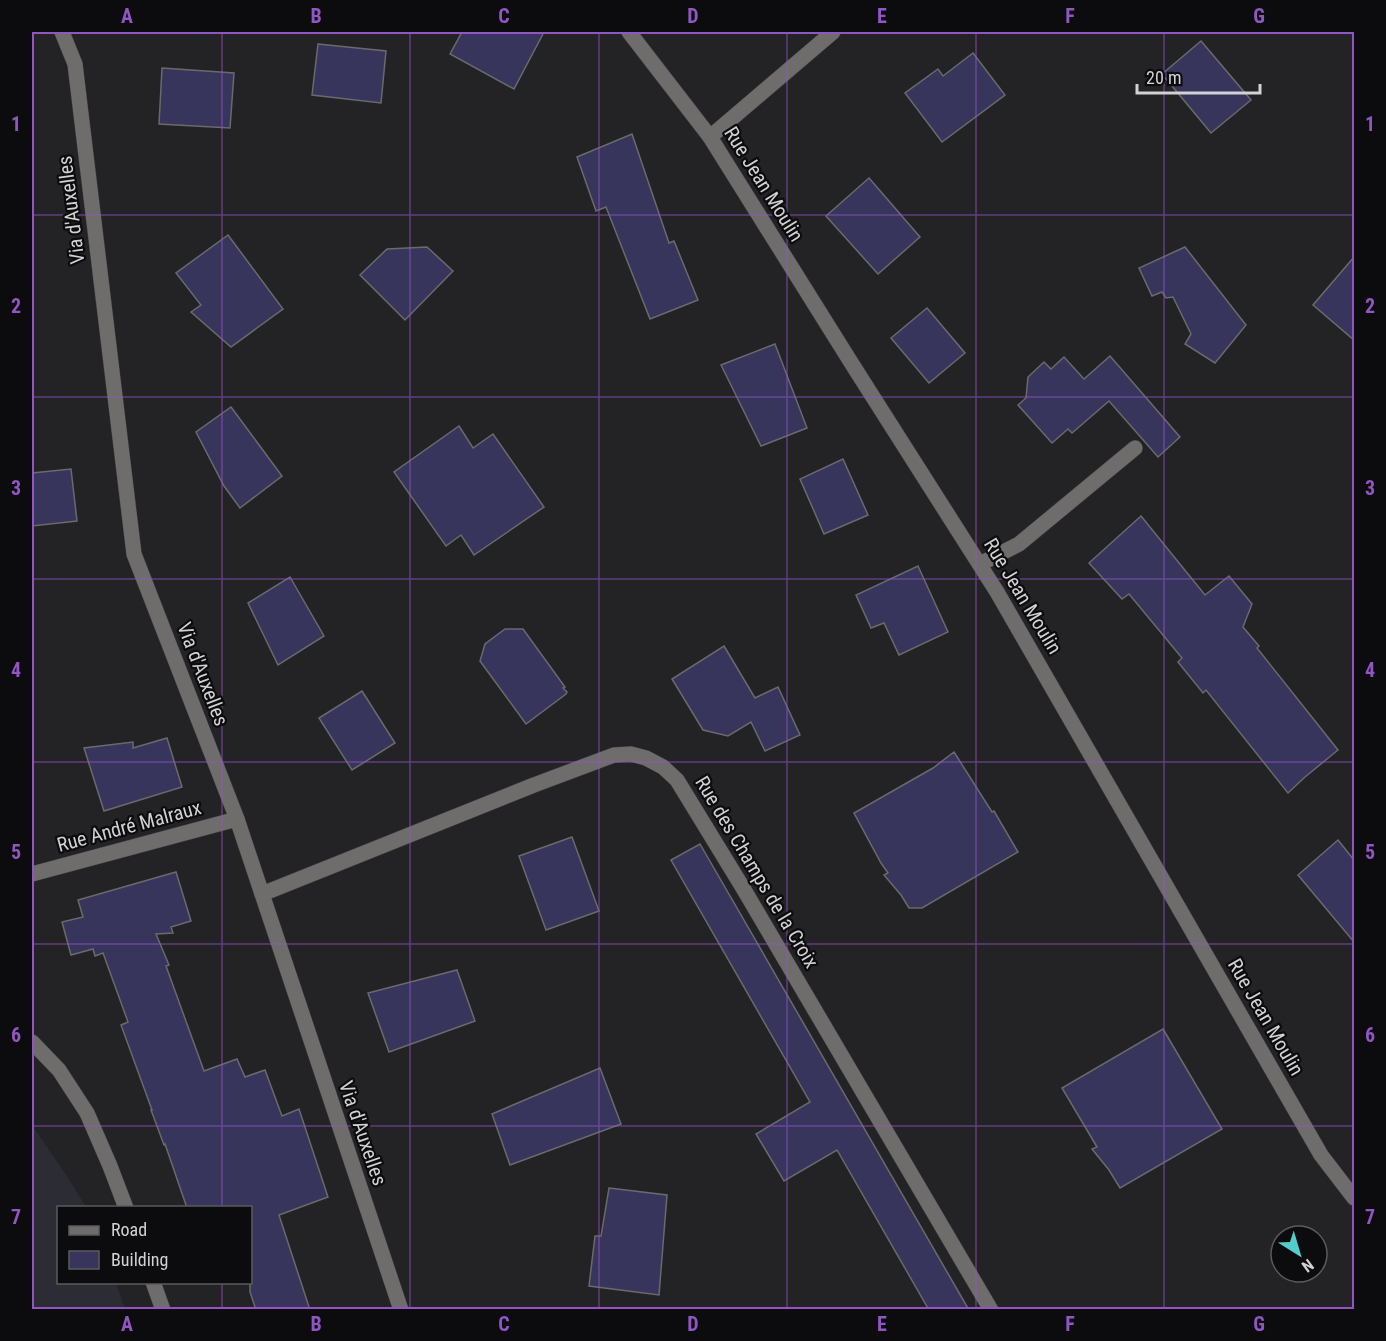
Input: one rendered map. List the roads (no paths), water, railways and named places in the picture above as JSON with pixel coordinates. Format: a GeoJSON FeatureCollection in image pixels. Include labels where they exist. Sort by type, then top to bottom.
{"type":"FeatureCollection","features":[{"type":"Feature","properties":{"kind":"street","name":"Via d'Auxelles"},"geometry":{"type":"LineString","coordinates":[[62,32],[75,64],[134,554],[237,819],[401,1310]]}},
{"type":"Feature","properties":{"kind":"street","name":"Rue Jean Moulin"},"geometry":{"type":"LineString","coordinates":[[629,32],[710,137],[980,564],[1321,1155],[1354,1198]]}},
{"type":"Feature","properties":{"kind":"street"},"geometry":{"type":"LineString","coordinates":[[710,137],[833,32]]}},
{"type":"Feature","properties":{"kind":"street"},"geometry":{"type":"LineString","coordinates":[[980,564],[1018,544],[1135,448]]}},
{"type":"Feature","properties":{"kind":"street","name":"Rue des Champs de la Croix"},"geometry":{"type":"LineString","coordinates":[[262,894],[614,755],[631,754],[646,758],[663,767],[677,780],[689,799],[991,1310]]}},
{"type":"Feature","properties":{"kind":"street","name":"Rue André Malraux"},"geometry":{"type":"LineString","coordinates":[[32,874],[237,819]]}},
{"type":"Feature","properties":{"kind":"street"},"geometry":{"type":"LineString","coordinates":[[32,1042],[59,1070],[87,1113],[125,1206]]}},
{"type":"Feature","properties":{"kind":"street"},"geometry":{"type":"LineString","coordinates":[[154,1284],[163,1310]]}}]}
